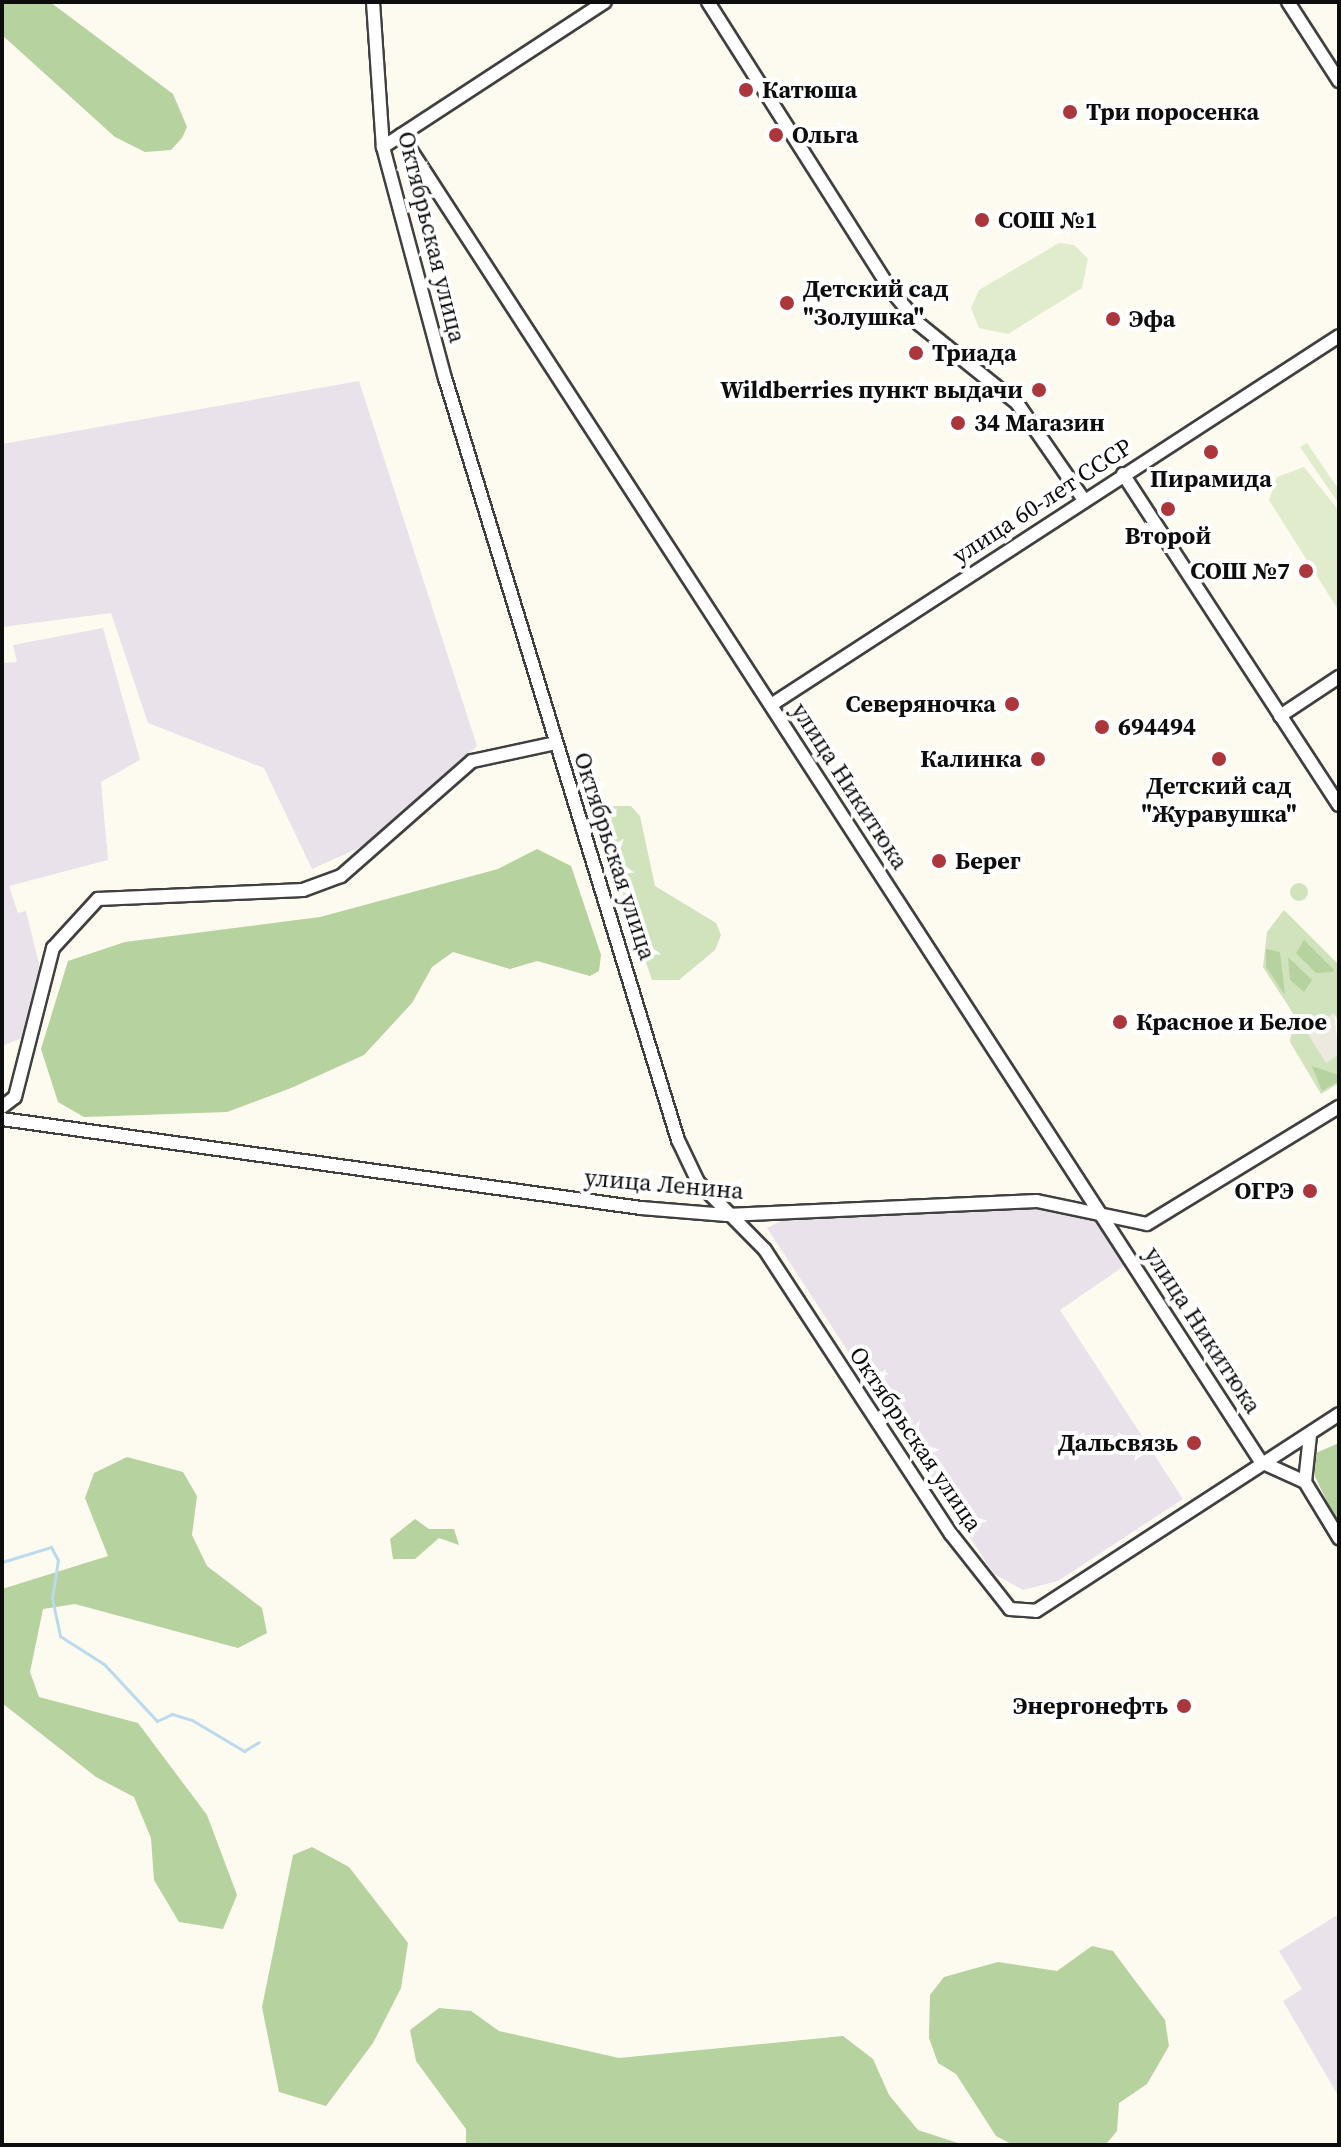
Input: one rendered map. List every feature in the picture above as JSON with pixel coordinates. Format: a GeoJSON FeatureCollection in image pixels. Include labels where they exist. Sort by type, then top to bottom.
{"type":"FeatureCollection","features":[{"type":"Feature","properties":{"kind":"street","name":"Октябрьская улица"},"geometry":{"type":"LineString","coordinates":[[373,2],[383,147],[555,743],[678,1140],[698,1182],[727,1215],[765,1250],[995,1592],[1010,1609],[1036,1611],[1261,1462]]}},
{"type":"Feature","properties":{"kind":"street"},"geometry":{"type":"LineString","coordinates":[[383,147],[605,2]]}},
{"type":"Feature","properties":{"kind":"street"},"geometry":{"type":"LineString","coordinates":[[708,2],[890,289],[919,324],[1017,403],[1084,500]]}},
{"type":"Feature","properties":{"kind":"street"},"geometry":{"type":"LineString","coordinates":[[1288,2],[1339,81]]}},
{"type":"Feature","properties":{"kind":"street","name":"улица Никитюка"},"geometry":{"type":"LineString","coordinates":[[401,135],[1261,1462]]}},
{"type":"Feature","properties":{"kind":"street","name":"улица 60-лет СССР"},"geometry":{"type":"LineString","coordinates":[[771,705],[1339,336]]}},
{"type":"Feature","properties":{"kind":"street"},"geometry":{"type":"LineString","coordinates":[[1123,474],[1339,805]]}},
{"type":"Feature","properties":{"kind":"street"},"geometry":{"type":"LineString","coordinates":[[1280,716],[1339,677]]}},
{"type":"Feature","properties":{"kind":"street"},"geometry":{"type":"LineString","coordinates":[[25,1123],[15,1097],[53,948],[98,899],[303,890],[341,876],[472,761],[555,743]]}},
{"type":"Feature","properties":{"kind":"street"},"geometry":{"type":"LineString","coordinates":[[2,1107],[15,1097]]}},
{"type":"Feature","properties":{"kind":"street","name":"улица Ленина"},"geometry":{"type":"LineString","coordinates":[[2,1119],[727,1215],[1037,1201],[1104,1218],[1154,1224],[1339,1107]]}},
{"type":"Feature","properties":{"kind":"street"},"geometry":{"type":"LineString","coordinates":[[1261,1462],[1339,1414]]}},
{"type":"Feature","properties":{"kind":"street"},"geometry":{"type":"LineString","coordinates":[[1310,1434],[1302,1463],[1305,1482],[1339,1538]]}},
{"type":"Feature","properties":{"kind":"street"},"geometry":{"type":"LineString","coordinates":[[1261,1462],[1305,1482]]}},
{"type":"Feature","properties":{"kind":"shaded area"},"geometry":{"type":"Polygon","coordinates":[[[359,381],[477,746],[374,841],[312,869],[264,768],[148,723],[111,613],[2,627],[2,444],[359,381]]]}},
{"type":"Feature","properties":{"kind":"shaded area"},"geometry":{"type":"Polygon","coordinates":[[[103,628],[140,760],[101,782],[108,860],[9,886],[18,913],[26,911],[40,968],[22,1038],[2,1046],[2,663],[17,662],[13,645],[103,628]]]}},
{"type":"Feature","properties":{"kind":"shaded area"},"geometry":{"type":"Polygon","coordinates":[[[1334,1013],[1339,1054],[1326,1063],[1306,1031],[1334,1013]]]}},
{"type":"Feature","properties":{"kind":"shaded area"},"geometry":{"type":"Polygon","coordinates":[[[1052,1204],[1097,1219],[1127,1264],[1060,1310],[1183,1499],[1058,1581],[1023,1590],[994,1574],[767,1228],[801,1211],[1052,1204]]]}},
{"type":"Feature","properties":{"kind":"shaded area"},"geometry":{"type":"Polygon","coordinates":[[[1339,1914],[1339,2097],[1283,2001],[1302,1989],[1279,1951],[1339,1914]]]}},
{"type":"Feature","properties":{"kind":"green space"},"geometry":{"type":"Polygon","coordinates":[[[2,2],[50,2],[173,94],[187,127],[182,138],[171,150],[145,152],[115,137],[2,35],[2,2]]]}},
{"type":"Feature","properties":{"kind":"green space"},"geometry":{"type":"Polygon","coordinates":[[[1059,243],[1074,245],[1088,259],[1082,288],[1008,334],[979,328],[971,308],[979,290],[1059,243]]]}},
{"type":"Feature","properties":{"kind":"green space"},"geometry":{"type":"Polygon","coordinates":[[[1307,443],[1339,490],[1339,504],[1300,447],[1307,443]]]}},
{"type":"Feature","properties":{"kind":"green space"},"geometry":{"type":"Polygon","coordinates":[[[1304,467],[1339,511],[1339,611],[1269,500],[1277,477],[1304,467]]]}},
{"type":"Feature","properties":{"kind":"green space"},"geometry":{"type":"Polygon","coordinates":[[[610,806],[631,806],[640,816],[655,886],[716,923],[721,935],[715,950],[679,980],[652,980],[612,862],[604,817],[610,806]]]}},
{"type":"Feature","properties":{"kind":"green space"},"geometry":{"type":"Polygon","coordinates":[[[537,849],[571,866],[601,955],[599,971],[590,976],[537,961],[510,969],[453,952],[432,967],[412,1003],[364,1055],[291,1088],[227,1112],[84,1117],[58,1102],[41,1049],[68,961],[125,942],[320,917],[498,869],[537,849]]]}},
{"type":"Feature","properties":{"kind":"green space"},"geometry":{"type":"Polygon","coordinates":[[[1295,883],[1303,883],[1308,892],[1306,899],[1295,901],[1290,896],[1290,888],[1295,883]]]}},
{"type":"Feature","properties":{"kind":"green space"},"geometry":{"type":"Polygon","coordinates":[[[1284,910],[1339,965],[1339,1022],[1334,1014],[1326,1062],[1339,1054],[1339,1083],[1321,1094],[1290,1042],[1294,1015],[1263,967],[1267,932],[1284,910]]]}},
{"type":"Feature","properties":{"kind":"green space"},"geometry":{"type":"Polygon","coordinates":[[[1304,940],[1334,970],[1332,972],[1316,973],[1296,953],[1304,940]]]}},
{"type":"Feature","properties":{"kind":"green space"},"geometry":{"type":"Polygon","coordinates":[[[1266,949],[1280,952],[1285,995],[1266,967],[1266,949]]]}},
{"type":"Feature","properties":{"kind":"green space"},"geometry":{"type":"Polygon","coordinates":[[[1288,957],[1312,980],[1304,992],[1290,980],[1288,957]]]}},
{"type":"Feature","properties":{"kind":"green space"},"geometry":{"type":"Polygon","coordinates":[[[1312,1066],[1339,1075],[1339,1081],[1322,1091],[1312,1066]]]}},
{"type":"Feature","properties":{"kind":"green space"},"geometry":{"type":"Polygon","coordinates":[[[1339,1443],[1339,1527],[1311,1468],[1316,1453],[1339,1443]]]}},
{"type":"Feature","properties":{"kind":"green space"},"geometry":{"type":"Polygon","coordinates":[[[127,1457],[183,1472],[197,1496],[192,1535],[207,1566],[262,1608],[267,1633],[238,1648],[75,1604],[43,1609],[30,1672],[39,1697],[138,1723],[207,1815],[237,1895],[223,1929],[179,1922],[154,1880],[151,1838],[134,1797],[96,1777],[2,1703],[2,1589],[108,1556],[85,1498],[94,1473],[127,1457]]]}},
{"type":"Feature","properties":{"kind":"green space"},"geometry":{"type":"Polygon","coordinates":[[[415,1519],[429,1529],[454,1529],[459,1545],[439,1538],[415,1559],[393,1559],[390,1539],[415,1519]]]}},
{"type":"Feature","properties":{"kind":"green space"},"geometry":{"type":"Polygon","coordinates":[[[312,1847],[349,1867],[408,1943],[401,1988],[373,2043],[326,2106],[279,2092],[262,2007],[293,1855],[312,1847]]]}},
{"type":"Feature","properties":{"kind":"green space"},"geometry":{"type":"Polygon","coordinates":[[[1092,1946],[1113,1951],[1165,2020],[1169,2046],[1147,2084],[1119,2103],[1117,2131],[1107,2143],[1013,2145],[996,2136],[956,2074],[938,2063],[929,2038],[930,1995],[944,1977],[998,1962],[1057,1971],[1092,1946]]]}},
{"type":"Feature","properties":{"kind":"green space"},"geometry":{"type":"Polygon","coordinates":[[[439,2008],[471,2011],[499,2031],[619,2058],[843,2036],[873,2059],[889,2095],[918,2130],[964,2145],[466,2145],[466,2129],[416,2061],[410,2030],[439,2008]]]}},
{"type":"Feature","properties":{"kind":"waterway"},"geometry":{"type":"LineString","coordinates":[[2,1562],[51,1547],[58,1560],[52,1598],[60,1636],[104,1664],[157,1721],[172,1714],[192,1720],[244,1751],[259,1742]]}},
{"type":"Feature","properties":{"kind":"place","name":"Катюша"},"geometry":{"type":"Point","coordinates":[746,90]}},
{"type":"Feature","properties":{"kind":"place","name":"Три поросенка"},"geometry":{"type":"Point","coordinates":[1070,112]}},
{"type":"Feature","properties":{"kind":"place","name":"Ольга"},"geometry":{"type":"Point","coordinates":[776,135]}},
{"type":"Feature","properties":{"kind":"place","name":"СОШ №1"},"geometry":{"type":"Point","coordinates":[982,220]}},
{"type":"Feature","properties":{"kind":"place","name":"Детский сад \"Золушка\""},"geometry":{"type":"Point","coordinates":[787,303]}},
{"type":"Feature","properties":{"kind":"place","name":"Эфа"},"geometry":{"type":"Point","coordinates":[1113,319]}},
{"type":"Feature","properties":{"kind":"place","name":"Триада"},"geometry":{"type":"Point","coordinates":[916,353]}},
{"type":"Feature","properties":{"kind":"place","name":"Wildberries пункт выдачи"},"geometry":{"type":"Point","coordinates":[1039,390]}},
{"type":"Feature","properties":{"kind":"place","name":"34 Магазин"},"geometry":{"type":"Point","coordinates":[958,423]}},
{"type":"Feature","properties":{"kind":"place","name":"Пирамида"},"geometry":{"type":"Point","coordinates":[1211,452]}},
{"type":"Feature","properties":{"kind":"place","name":"Второй"},"geometry":{"type":"Point","coordinates":[1168,509]}},
{"type":"Feature","properties":{"kind":"place","name":"СОШ №7"},"geometry":{"type":"Point","coordinates":[1306,571]}},
{"type":"Feature","properties":{"kind":"place","name":"Северяночка"},"geometry":{"type":"Point","coordinates":[1012,704]}},
{"type":"Feature","properties":{"kind":"place","name":"694494"},"geometry":{"type":"Point","coordinates":[1102,727]}},
{"type":"Feature","properties":{"kind":"place","name":"Калинка"},"geometry":{"type":"Point","coordinates":[1038,759]}},
{"type":"Feature","properties":{"kind":"place","name":"Детский сад \"Журавушка\""},"geometry":{"type":"Point","coordinates":[1219,759]}},
{"type":"Feature","properties":{"kind":"place","name":"Берег"},"geometry":{"type":"Point","coordinates":[939,861]}},
{"type":"Feature","properties":{"kind":"place","name":"Красное и Белое"},"geometry":{"type":"Point","coordinates":[1120,1022]}},
{"type":"Feature","properties":{"kind":"place","name":"ОГРЭ"},"geometry":{"type":"Point","coordinates":[1310,1191]}},
{"type":"Feature","properties":{"kind":"place","name":"Дальсвязь"},"geometry":{"type":"Point","coordinates":[1194,1443]}},
{"type":"Feature","properties":{"kind":"place","name":"Энергонефть"},"geometry":{"type":"Point","coordinates":[1184,1706]}}]}
